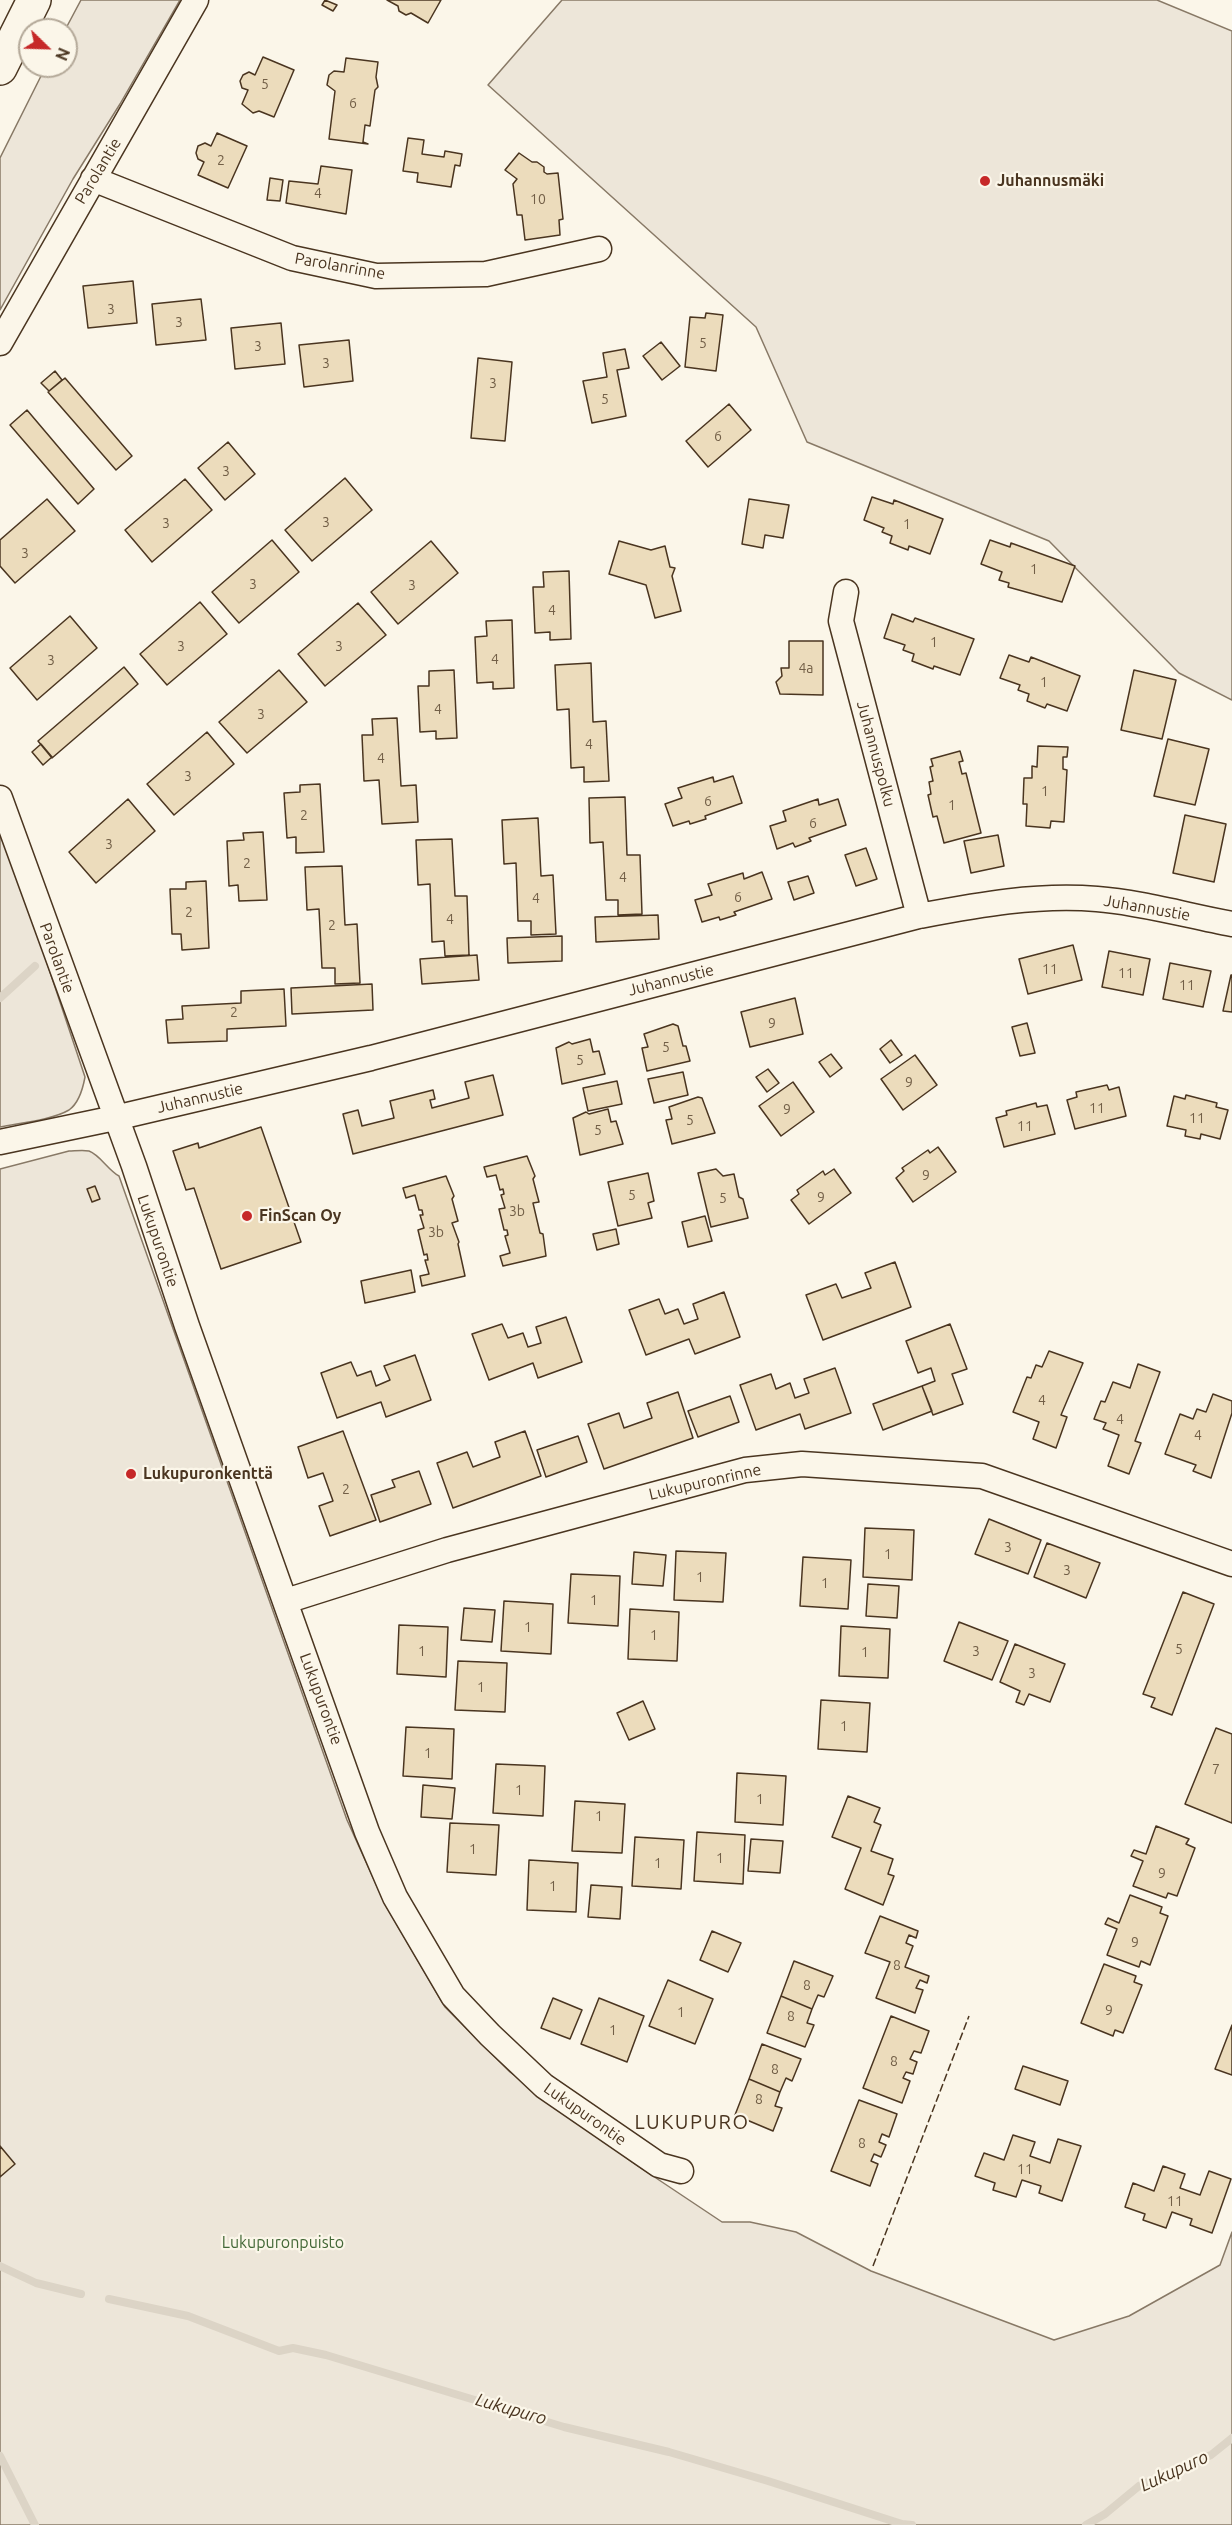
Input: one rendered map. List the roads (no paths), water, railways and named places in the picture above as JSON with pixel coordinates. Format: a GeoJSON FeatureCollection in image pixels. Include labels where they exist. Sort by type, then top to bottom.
{"type":"FeatureCollection","features":[{"type":"Feature","properties":{"kind":"main road"},"geometry":{"type":"LineString","coordinates":[[0,68],[34,0]]}},
{"type":"Feature","properties":{"kind":"street","name":"Parolantie"},"geometry":{"type":"LineString","coordinates":[[0,343],[93,179],[138,106],[196,0]]}},
{"type":"Feature","properties":{"kind":"street","name":"Parolanrinne"},"geometry":{"type":"LineString","coordinates":[[93,179],[292,258],[376,276],[486,274],[599,249]]}},
{"type":"Feature","properties":{"kind":"street","name":"Juhannuspolku"},"geometry":{"type":"LineString","coordinates":[[846,592],[841,621],[919,916]]}},
{"type":"Feature","properties":{"kind":"street","name":"Parolantie"},"geometry":{"type":"LineString","coordinates":[[0,798],[115,1118]]}},
{"type":"Feature","properties":{"kind":"street","name":"Juhannustie"},"geometry":{"type":"LineString","coordinates":[[0,1142],[115,1118],[371,1058],[919,916],[993,902],[1051,897],[1098,899],[1232,924]]}},
{"type":"Feature","properties":{"kind":"street","name":"Lukupurontie"},"geometry":{"type":"LineString","coordinates":[[115,1118],[367,1832],[394,1897],[453,1996],[490,2035],[544,2086],[659,2165],[681,2171]]}},
{"type":"Feature","properties":{"kind":"street","name":"Lukupuronrinne"},"geometry":{"type":"LineString","coordinates":[[286,1601],[447,1550],[745,1470],[802,1464],[982,1476],[1232,1564]]}},
{"type":"Feature","properties":{"kind":"waterway"},"geometry":{"type":"LineString","coordinates":[[0,998],[35,966]]}},
{"type":"Feature","properties":{"kind":"waterway","name":"Lukupuro"},"geometry":{"type":"LineString","coordinates":[[0,2266],[36,2283],[81,2294]]}},
{"type":"Feature","properties":{"kind":"waterway","name":"Lukupuro"},"geometry":{"type":"LineString","coordinates":[[109,2299],[188,2316],[279,2351],[293,2348],[326,2355],[564,2427],[669,2452],[902,2524],[912,2525]]}},
{"type":"Feature","properties":{"kind":"waterway","name":"Lukupuro"},"geometry":{"type":"LineString","coordinates":[[1086,2525],[1105,2514],[1139,2486],[1211,2455],[1232,2438]]}},
{"type":"Feature","properties":{"kind":"waterway"},"geometry":{"type":"LineString","coordinates":[[0,2456],[35,2525]]}},
{"type":"Feature","properties":{"kind":"place","name":"Juhannusmäki"},"geometry":{"type":"Point","coordinates":[985,181]}},
{"type":"Feature","properties":{"kind":"place","name":"FinScan Oy"},"geometry":{"type":"Point","coordinates":[247,1216]}},
{"type":"Feature","properties":{"kind":"place","name":"Lukupuronkenttä"},"geometry":{"type":"Point","coordinates":[131,1474]}},
{"type":"Feature","properties":{"kind":"district","name":"LUKUPURO"},"geometry":{"type":"Point","coordinates":[692,2122]}},
{"type":"Feature","properties":{"kind":"park label","name":"Lukupuronpuisto"},"geometry":{"type":"Point","coordinates":[283,2243]}}]}
